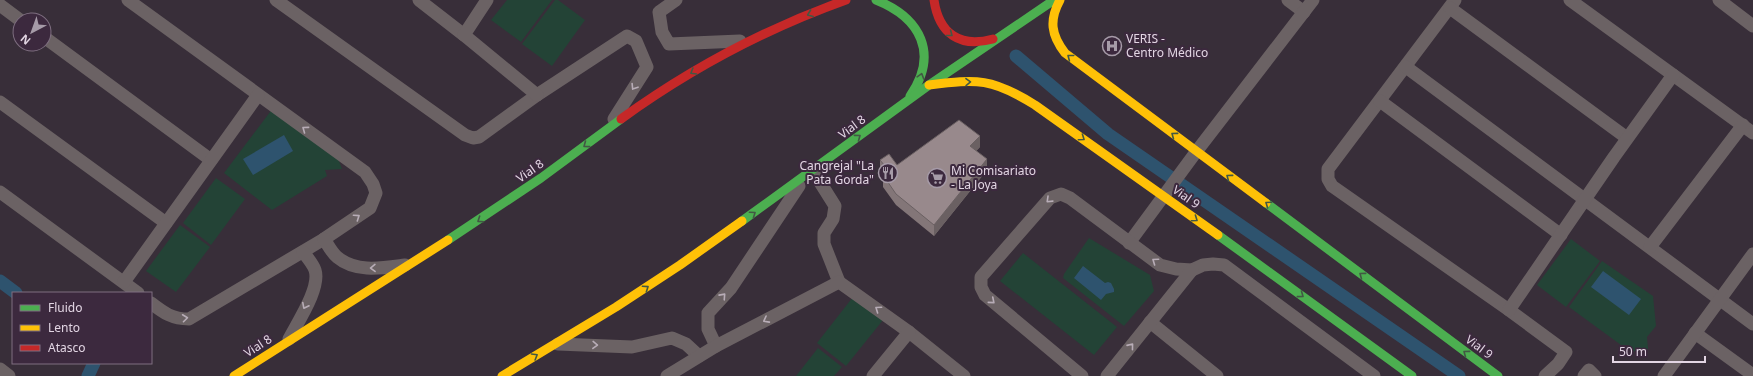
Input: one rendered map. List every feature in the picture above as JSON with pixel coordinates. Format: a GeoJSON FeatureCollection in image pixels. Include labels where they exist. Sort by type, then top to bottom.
{"type":"FeatureCollection","features":[{"type":"Feature","properties":{"kind":"main road","name":"Vial 8"},"geometry":{"type":"LineString","coordinates":[[234,376],[412,264],[534,183],[666,88],[748,41],[794,20],[847,0]]}},
{"type":"Feature","properties":{"kind":"main road"},"geometry":{"type":"LineString","coordinates":[[876,0],[894,6],[910,19],[918,32],[923,46],[924,66],[918,85],[913,93],[898,107]]}},
{"type":"Feature","properties":{"kind":"main road"},"geometry":{"type":"LineString","coordinates":[[934,0],[936,15],[940,23],[952,36],[959,40],[968,43],[985,43],[1000,35]]}},
{"type":"Feature","properties":{"kind":"main road","name":"Vial 8"},"geometry":{"type":"LineString","coordinates":[[502,376],[616,307],[680,265],[810,174],[929,85],[1000,35],[1054,0]]}},
{"type":"Feature","properties":{"kind":"main road"},"geometry":{"type":"LineString","coordinates":[[1060,0],[1054,10],[1051,26],[1053,36],[1065,53],[1196,152]]}},
{"type":"Feature","properties":{"kind":"main road","name":"Vial 9"},"geometry":{"type":"LineString","coordinates":[[929,85],[970,81],[988,83],[1002,86],[1035,105],[1412,376]]}},
{"type":"Feature","properties":{"kind":"main road","name":"Vial 9"},"geometry":{"type":"LineString","coordinates":[[1196,152],[1293,222],[1498,376]]}},
{"type":"Feature","properties":{"kind":"street"},"geometry":{"type":"LineString","coordinates":[[128,0],[365,172],[373,184],[376,193],[370,208],[324,239],[189,319],[178,319],[167,315],[152,304]]}},
{"type":"Feature","properties":{"kind":"street"},"geometry":{"type":"LineString","coordinates":[[276,0],[465,135],[473,138],[479,137],[537,95],[627,36],[636,41],[647,67],[608,129]]}},
{"type":"Feature","properties":{"kind":"street"},"geometry":{"type":"LineString","coordinates":[[419,0],[537,95]]}},
{"type":"Feature","properties":{"kind":"street"},"geometry":{"type":"LineString","coordinates":[[464,35],[487,0]]}},
{"type":"Feature","properties":{"kind":"street"},"geometry":{"type":"LineString","coordinates":[[676,0],[659,12],[662,32],[669,44],[748,41]]}},
{"type":"Feature","properties":{"kind":"street"},"geometry":{"type":"LineString","coordinates":[[1288,0],[1304,12]]}},
{"type":"Feature","properties":{"kind":"street"},"geometry":{"type":"LineString","coordinates":[[1129,243],[1196,152],[1313,0]]}},
{"type":"Feature","properties":{"kind":"street"},"geometry":{"type":"LineString","coordinates":[[1570,0],[1748,129],[1650,247]]}},
{"type":"Feature","properties":{"kind":"street"},"geometry":{"type":"LineString","coordinates":[[1719,0],[1753,26]]}},
{"type":"Feature","properties":{"kind":"street"},"geometry":{"type":"LineString","coordinates":[[1545,376],[1558,364],[1566,352],[1509,310],[1332,186],[1328,179],[1328,169],[1453,4],[1627,138]]}},
{"type":"Feature","properties":{"kind":"street"},"geometry":{"type":"LineString","coordinates":[[3,6],[12,13]]}},
{"type":"Feature","properties":{"kind":"street"},"geometry":{"type":"LineString","coordinates":[[52,43],[211,160]]}},
{"type":"Feature","properties":{"kind":"street"},"geometry":{"type":"LineString","coordinates":[[1406,67],[1753,324]]}},
{"type":"Feature","properties":{"kind":"street"},"geometry":{"type":"LineString","coordinates":[[1509,310],[1627,138],[1673,75]]}},
{"type":"Feature","properties":{"kind":"street"},"geometry":{"type":"LineString","coordinates":[[124,282],[258,95]]}},
{"type":"Feature","properties":{"kind":"street"},"geometry":{"type":"LineString","coordinates":[[1380,101],[1561,235]]}},
{"type":"Feature","properties":{"kind":"street"},"geometry":{"type":"LineString","coordinates":[[0,102],[166,223]]}},
{"type":"Feature","properties":{"kind":"street"},"geometry":{"type":"LineString","coordinates":[[716,346],[708,329],[708,313],[731,288],[810,174],[835,206],[832,219],[824,233],[824,244],[839,282],[910,332],[964,376]]}},
{"type":"Feature","properties":{"kind":"street"},"geometry":{"type":"LineString","coordinates":[[0,192],[137,292]]}},
{"type":"Feature","properties":{"kind":"street"},"geometry":{"type":"LineString","coordinates":[[1082,376],[985,295],[981,287],[981,277],[1050,198],[1061,194],[1070,198],[1160,265],[1176,269],[1192,270]]}},
{"type":"Feature","properties":{"kind":"street"},"geometry":{"type":"LineString","coordinates":[[324,239],[336,256],[354,266],[371,269],[412,264]]}},
{"type":"Feature","properties":{"kind":"street"},"geometry":{"type":"LineString","coordinates":[[287,342],[313,291],[317,279],[314,268],[303,252]]}},
{"type":"Feature","properties":{"kind":"street"},"geometry":{"type":"LineString","coordinates":[[1664,376],[1753,254]]}},
{"type":"Feature","properties":{"kind":"street"},"geometry":{"type":"LineString","coordinates":[[1106,376],[1192,270],[1203,265],[1213,264],[1224,265],[1374,376]]}},
{"type":"Feature","properties":{"kind":"street"},"geometry":{"type":"LineString","coordinates":[[666,376],[716,346],[839,282]]}},
{"type":"Feature","properties":{"kind":"street"},"geometry":{"type":"LineString","coordinates":[[1150,322],[1217,376]]}},
{"type":"Feature","properties":{"kind":"street"},"geometry":{"type":"LineString","coordinates":[[873,376],[910,332]]}},
{"type":"Feature","properties":{"kind":"street"},"geometry":{"type":"LineString","coordinates":[[1695,333],[1753,375]]}},
{"type":"Feature","properties":{"kind":"street"},"geometry":{"type":"LineString","coordinates":[[556,344],[632,347],[672,338],[686,344],[699,356]]}},
{"type":"Feature","properties":{"kind":"street"},"geometry":{"type":"LineString","coordinates":[[0,369],[9,376]]}},
{"type":"Feature","properties":{"kind":"green space"},"geometry":{"type":"Polygon","coordinates":[[[507,0],[552,0],[521,42],[491,20],[507,0]]]}},
{"type":"Feature","properties":{"kind":"green space"},"geometry":{"type":"Polygon","coordinates":[[[555,0],[558,0],[585,20],[552,66],[522,44],[555,0]]]}},
{"type":"Feature","properties":{"kind":"green space"},"geometry":{"type":"Polygon","coordinates":[[[273,108],[336,153],[342,169],[325,170],[327,176],[272,210],[224,173],[273,108]]]}},
{"type":"Feature","properties":{"kind":"green space"},"geometry":{"type":"Polygon","coordinates":[[[216,178],[245,199],[211,245],[183,223],[216,178]]]}},
{"type":"Feature","properties":{"kind":"green space"},"geometry":{"type":"Polygon","coordinates":[[[180,225],[210,247],[176,292],[146,271],[180,225]]]}},
{"type":"Feature","properties":{"kind":"green space"},"geometry":{"type":"Polygon","coordinates":[[[1089,238],[1150,275],[1154,291],[1124,326],[1063,278],[1064,274],[1089,238]]]}},
{"type":"Feature","properties":{"kind":"green space"},"geometry":{"type":"Polygon","coordinates":[[[1571,239],[1600,261],[1566,307],[1537,285],[1571,239]]]}},
{"type":"Feature","properties":{"kind":"green space"},"geometry":{"type":"Polygon","coordinates":[[[1023,253],[1117,327],[1094,355],[1000,281],[1023,253]]]}},
{"type":"Feature","properties":{"kind":"green space"},"geometry":{"type":"Polygon","coordinates":[[[1602,261],[1653,296],[1656,326],[1647,337],[1648,349],[1630,352],[1629,345],[1621,345],[1569,307],[1602,261]]]}},
{"type":"Feature","properties":{"kind":"green space"},"geometry":{"type":"Polygon","coordinates":[[[853,297],[883,320],[846,366],[817,343],[853,297]]]}},
{"type":"Feature","properties":{"kind":"green space"},"geometry":{"type":"Polygon","coordinates":[[[818,348],[842,367],[834,376],[796,376],[818,348]]]}},
{"type":"Feature","properties":{"kind":"water"},"geometry":{"type":"Polygon","coordinates":[[[284,135],[293,151],[253,175],[243,159],[284,135]]]}},
{"type":"Feature","properties":{"kind":"water"},"geometry":{"type":"Polygon","coordinates":[[[1083,266],[1105,283],[1111,283],[1114,292],[1106,294],[1101,300],[1074,278],[1083,266]]]}},
{"type":"Feature","properties":{"kind":"water"},"geometry":{"type":"Polygon","coordinates":[[[1603,271],[1641,299],[1629,315],[1591,287],[1603,271]]]}},
{"type":"Feature","properties":{"kind":"building","name":"Mi Comisariato - La Joya"},"geometry":{"type":"Polygon","coordinates":[[[959,120],[980,136],[970,146],[987,159],[934,225],[896,194],[883,175],[889,171],[880,160],[889,154],[897,165],[959,120]]]}},
{"type":"Feature","properties":{"kind":"waterway"},"geometry":{"type":"LineString","coordinates":[[1016,56],[1108,134],[1459,376]]}},
{"type":"Feature","properties":{"kind":"waterway"},"geometry":{"type":"LineString","coordinates":[[0,281],[15,292]]}},
{"type":"Feature","properties":{"kind":"waterway"},"geometry":{"type":"LineString","coordinates":[[88,376],[94,364]]}},
{"type":"Feature","properties":{"kind":"traffic: fast"},"geometry":{"type":"LineString","coordinates":[[876,0],[892,8],[904,17],[914,27],[921,39],[924,52],[923,66],[919,81],[910,96]]}},
{"type":"Feature","properties":{"kind":"traffic: fast"},"geometry":{"type":"LineString","coordinates":[[742,221],[929,85],[1054,0]]}},
{"type":"Feature","properties":{"kind":"traffic: fast"},"geometry":{"type":"LineString","coordinates":[[448,240],[541,178],[621,119]]}},
{"type":"Feature","properties":{"kind":"traffic: fast"},"geometry":{"type":"LineString","coordinates":[[1266,203],[1498,376]]}},
{"type":"Feature","properties":{"kind":"traffic: fast"},"geometry":{"type":"LineString","coordinates":[[1218,235],[1412,376]]}},
{"type":"Feature","properties":{"kind":"traffic: slow"},"geometry":{"type":"LineString","coordinates":[[1060,0],[1054,14],[1053,27],[1054,34],[1065,53],[1266,203]]}},
{"type":"Feature","properties":{"kind":"traffic: slow"},"geometry":{"type":"LineString","coordinates":[[929,85],[960,82],[984,83],[995,85],[1020,96],[1035,105],[1218,235]]}},
{"type":"Feature","properties":{"kind":"traffic: slow"},"geometry":{"type":"LineString","coordinates":[[502,376],[616,307],[680,265],[742,221]]}},
{"type":"Feature","properties":{"kind":"traffic: slow"},"geometry":{"type":"LineString","coordinates":[[234,376],[448,240]]}},
{"type":"Feature","properties":{"kind":"traffic: jam"},"geometry":{"type":"LineString","coordinates":[[621,119],[674,83],[757,37],[816,11],[846,0]]}},
{"type":"Feature","properties":{"kind":"traffic: jam"},"geometry":{"type":"LineString","coordinates":[[934,0],[941,22],[946,30],[953,36],[961,40],[971,41],[993,39]]}},
{"type":"Feature","properties":{"kind":"place","name":"VERIS - Centro Médico"},"geometry":{"type":"Point","coordinates":[1112,46]}},
{"type":"Feature","properties":{"kind":"place","name":"Cangrejal \"La Pata Gorda\""},"geometry":{"type":"Point","coordinates":[888,173]}},
{"type":"Feature","properties":{"kind":"place","name":"Mi Comisariato - La Joya"},"geometry":{"type":"Point","coordinates":[937,178]}}]}
